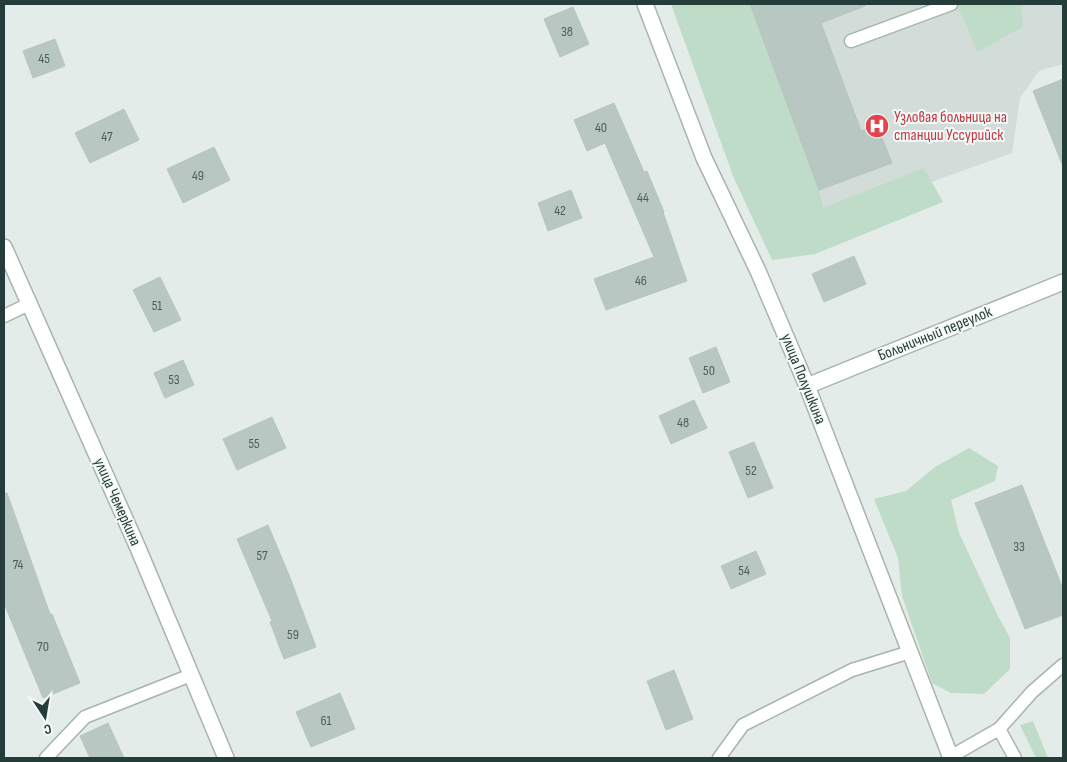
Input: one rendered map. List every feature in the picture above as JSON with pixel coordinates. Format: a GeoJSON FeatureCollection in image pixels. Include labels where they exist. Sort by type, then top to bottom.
{"type":"FeatureCollection","features":[{"type":"Feature","properties":{"kind":"street","name":"улица Полушкина"},"geometry":{"type":"LineString","coordinates":[[645,4],[704,158],[758,271],[807,386],[951,757]]}},
{"type":"Feature","properties":{"kind":"street","name":"улица Чемеркина"},"geometry":{"type":"LineString","coordinates":[[4,247],[138,548],[226,758]]}},
{"type":"Feature","properties":{"kind":"street","name":"Больничный переулок"},"geometry":{"type":"LineString","coordinates":[[807,386],[1063,282]]}},
{"type":"Feature","properties":{"kind":"lane"},"geometry":{"type":"LineString","coordinates":[[851,41],[936,6],[952,4]]}},
{"type":"Feature","properties":{"kind":"lane"},"geometry":{"type":"LineString","coordinates":[[4,316],[29,304]]}},
{"type":"Feature","properties":{"kind":"lane"},"geometry":{"type":"LineString","coordinates":[[719,758],[743,725],[852,670],[910,652]]}},
{"type":"Feature","properties":{"kind":"lane"},"geometry":{"type":"LineString","coordinates":[[951,757],[998,729],[1032,692],[1063,665]]}},
{"type":"Feature","properties":{"kind":"lane"},"geometry":{"type":"LineString","coordinates":[[46,758],[85,717],[191,675]]}},
{"type":"Feature","properties":{"kind":"lane"},"geometry":{"type":"LineString","coordinates":[[998,729],[1015,758]]}},
{"type":"Feature","properties":{"kind":"shaded area","name":"Узловая больница на станции Уссурийск"},"geometry":{"type":"Polygon","coordinates":[[[690,4],[1063,4],[1063,64],[1039,71],[1020,98],[1012,153],[782,236],[690,4]]]}},
{"type":"Feature","properties":{"kind":"green space"},"geometry":{"type":"Polygon","coordinates":[[[671,4],[750,4],[819,190],[823,208],[924,168],[943,202],[815,254],[772,260],[733,176],[671,4]]]}},
{"type":"Feature","properties":{"kind":"green space"},"geometry":{"type":"Polygon","coordinates":[[[954,4],[1021,4],[1023,27],[977,52],[963,17],[954,4]]]}},
{"type":"Feature","properties":{"kind":"green space"},"geometry":{"type":"Polygon","coordinates":[[[969,448],[998,466],[995,481],[951,500],[959,533],[1010,638],[1010,669],[984,694],[951,693],[932,683],[902,596],[898,558],[874,499],[906,491],[935,467],[969,448]]]}},
{"type":"Feature","properties":{"kind":"green space"},"geometry":{"type":"Polygon","coordinates":[[[1033,721],[1048,758],[1036,758],[1020,725],[1033,721]]]}},
{"type":"Feature","properties":{"kind":"building"},"geometry":{"type":"Polygon","coordinates":[[[750,4],[865,4],[865,6],[821,23],[861,131],[877,125],[892,163],[819,190],[750,4]]]}},
{"type":"Feature","properties":{"kind":"building"},"geometry":{"type":"Polygon","coordinates":[[[573,7],[589,44],[560,57],[544,19],[573,7]]]}},
{"type":"Feature","properties":{"kind":"building"},"geometry":{"type":"Polygon","coordinates":[[[55,39],[65,66],[33,78],[23,51],[55,39]]]}},
{"type":"Feature","properties":{"kind":"building"},"geometry":{"type":"Polygon","coordinates":[[[1063,79],[1063,164],[1062,164],[1033,91],[1063,79]]]}},
{"type":"Feature","properties":{"kind":"building"},"geometry":{"type":"Polygon","coordinates":[[[614,103],[644,172],[647,171],[664,212],[687,281],[606,310],[594,279],[654,257],[605,143],[587,151],[574,120],[614,103]]]}},
{"type":"Feature","properties":{"kind":"building"},"geometry":{"type":"Polygon","coordinates":[[[124,109],[139,140],[90,163],[75,133],[124,109]]]}},
{"type":"Feature","properties":{"kind":"building"},"geometry":{"type":"Polygon","coordinates":[[[214,147],[230,180],[183,203],[167,169],[214,147]]]}},
{"type":"Feature","properties":{"kind":"building"},"geometry":{"type":"Polygon","coordinates":[[[571,190],[582,218],[548,231],[538,203],[571,190]]]}},
{"type":"Feature","properties":{"kind":"building"},"geometry":{"type":"Polygon","coordinates":[[[854,256],[866,284],[824,302],[812,274],[854,256]]]}},
{"type":"Feature","properties":{"kind":"building"},"geometry":{"type":"Polygon","coordinates":[[[160,277],[181,320],[154,332],[133,290],[160,277]]]}},
{"type":"Feature","properties":{"kind":"building"},"geometry":{"type":"Polygon","coordinates":[[[716,347],[730,382],[703,393],[689,358],[716,347]]]}},
{"type":"Feature","properties":{"kind":"building"},"geometry":{"type":"Polygon","coordinates":[[[183,360],[194,385],[165,398],[154,373],[183,360]]]}},
{"type":"Feature","properties":{"kind":"building"},"geometry":{"type":"Polygon","coordinates":[[[694,400],[707,428],[671,444],[659,416],[694,400]]]}},
{"type":"Feature","properties":{"kind":"building"},"geometry":{"type":"Polygon","coordinates":[[[272,417],[286,448],[237,470],[223,439],[272,417]]]}},
{"type":"Feature","properties":{"kind":"building"},"geometry":{"type":"Polygon","coordinates":[[[754,442],[773,488],[748,498],[729,452],[754,442]]]}},
{"type":"Feature","properties":{"kind":"building"},"geometry":{"type":"Polygon","coordinates":[[[1022,485],[1063,589],[1063,615],[1025,629],[975,503],[1022,485]]]}},
{"type":"Feature","properties":{"kind":"building"},"geometry":{"type":"Polygon","coordinates":[[[4,493],[7,493],[50,614],[52,614],[80,683],[43,698],[4,603],[4,493]]]}},
{"type":"Feature","properties":{"kind":"building"},"geometry":{"type":"Polygon","coordinates":[[[268,525],[316,647],[284,659],[270,622],[272,621],[237,539],[268,525]]]}},
{"type":"Feature","properties":{"kind":"building"},"geometry":{"type":"Polygon","coordinates":[[[756,551],[766,574],[731,589],[721,566],[756,551]]]}},
{"type":"Feature","properties":{"kind":"building"},"geometry":{"type":"Polygon","coordinates":[[[674,670],[693,719],[666,730],[647,681],[674,670]]]}},
{"type":"Feature","properties":{"kind":"building"},"geometry":{"type":"Polygon","coordinates":[[[340,693],[355,729],[311,747],[296,712],[340,693]]]}},
{"type":"Feature","properties":{"kind":"building"},"geometry":{"type":"Polygon","coordinates":[[[108,723],[124,758],[90,758],[80,736],[108,723]]]}},
{"type":"Feature","properties":{"kind":"place","name":"Узловая больница на станции Уссурийск"},"geometry":{"type":"Point","coordinates":[877,126]}}]}
